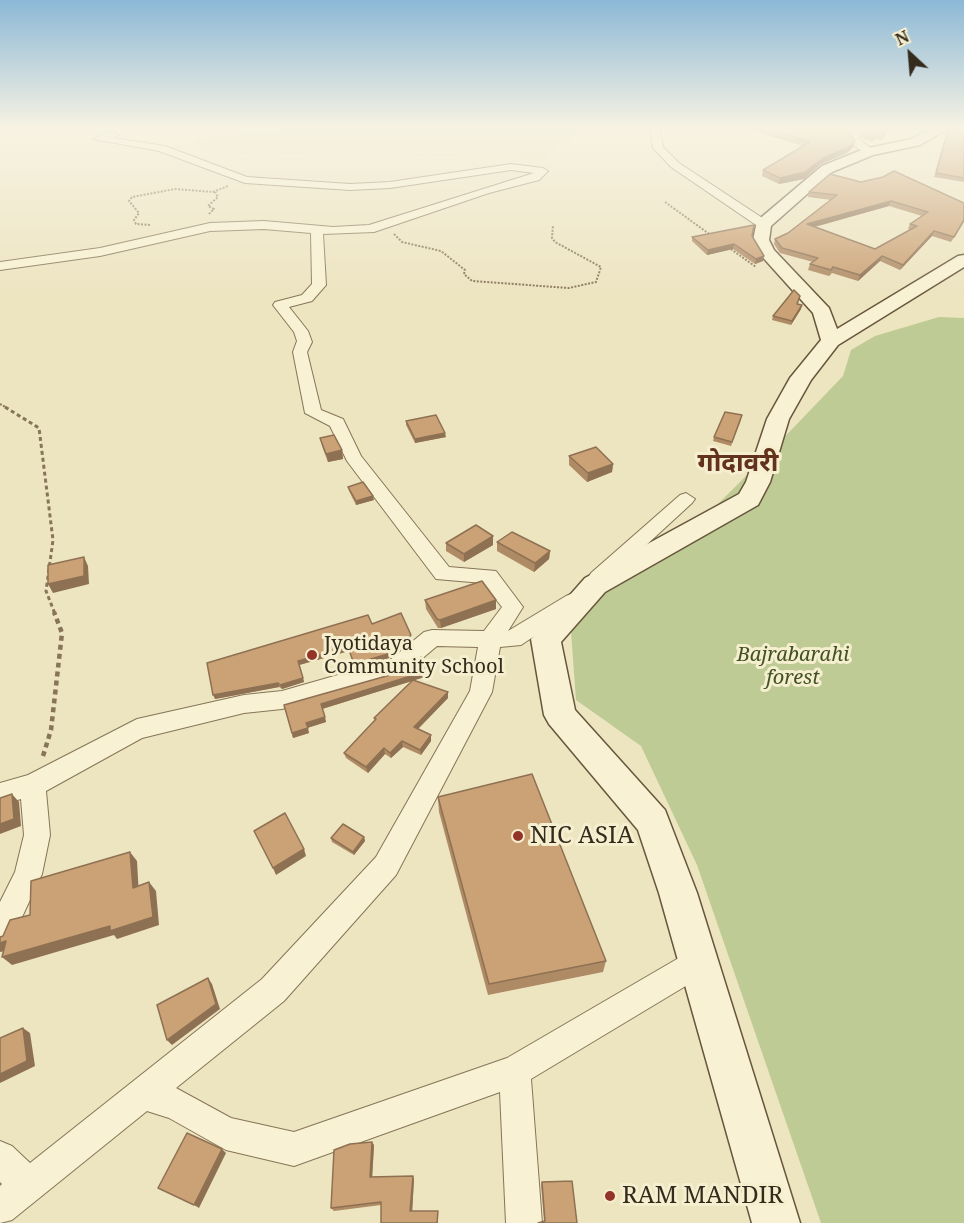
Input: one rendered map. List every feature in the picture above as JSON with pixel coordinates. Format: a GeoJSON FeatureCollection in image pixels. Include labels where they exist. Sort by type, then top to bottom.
{"type":"FeatureCollection","features":[{"type":"Feature","properties":{"kind":"street"},"geometry":{"type":"LineString","coordinates":[[306,184],[350,187],[396,184]]}},
{"type":"Feature","properties":{"kind":"street"},"geometry":{"type":"LineString","coordinates":[[0,267],[100,252],[186,232],[232,225],[317,230],[370,229],[512,184]]}},
{"type":"Feature","properties":{"kind":"street"},"geometry":{"type":"LineString","coordinates":[[701,184],[763,224]]}},
{"type":"Feature","properties":{"kind":"street"},"geometry":{"type":"LineString","coordinates":[[809,184],[763,224],[761,240],[790,278],[822,312],[831,341]]}},
{"type":"Feature","properties":{"kind":"street"},"geometry":{"type":"LineString","coordinates":[[0,1208],[27,1184],[273,990],[386,866],[481,692],[490,639],[513,607],[489,576],[443,574],[352,457],[337,423],[313,413],[300,352],[305,342],[301,331],[280,305],[307,298],[319,285],[317,230]]}},
{"type":"Feature","properties":{"kind":"street"},"geometry":{"type":"LineString","coordinates":[[776,1223],[699,962],[653,821],[560,715],[546,639],[596,585],[749,500],[758,483],[778,419],[801,378],[831,341],[964,260]]}},
{"type":"Feature","properties":{"kind":"street"},"geometry":{"type":"LineString","coordinates":[[0,794],[33,785],[137,729],[244,704],[282,700],[397,667],[432,638],[513,639],[564,609],[686,499]]}},
{"type":"Feature","properties":{"kind":"street"},"geometry":{"type":"LineString","coordinates":[[0,933],[28,874],[38,835],[33,785]]}},
{"type":"Feature","properties":{"kind":"street"},"geometry":{"type":"LineString","coordinates":[[143,1094],[176,1104],[226,1133],[294,1149],[515,1071],[699,962]]}},
{"type":"Feature","properties":{"kind":"street"},"geometry":{"type":"LineString","coordinates":[[515,1071],[525,1223]]}},
{"type":"Feature","properties":{"kind":"street"},"geometry":{"type":"LineString","coordinates":[[0,1158],[27,1184]]}},
{"type":"Feature","properties":{"kind":"path"},"geometry":{"type":"LineString","coordinates":[[186,232],[136,224],[134,220],[139,213],[129,201],[132,197],[161,190],[213,192],[233,184]]}},
{"type":"Feature","properties":{"kind":"path"},"geometry":{"type":"LineString","coordinates":[[665,202],[714,237]]}},
{"type":"Feature","properties":{"kind":"path"},"geometry":{"type":"LineString","coordinates":[[370,229],[389,228],[402,242],[441,251],[465,270],[464,274],[472,281],[569,288],[596,282],[600,267],[555,242],[552,238],[553,225]]}},
{"type":"Feature","properties":{"kind":"path"},"geometry":{"type":"LineString","coordinates":[[723,244],[756,267],[774,269],[790,278]]}},
{"type":"Feature","properties":{"kind":"path"},"geometry":{"type":"LineString","coordinates":[[0,404],[39,428],[53,540],[46,591],[62,633],[51,730],[33,785]]}},
{"type":"Feature","properties":{"kind":"green space","name":"Bajrabarahi forest"},"geometry":{"type":"Polygon","coordinates":[[[939,317],[964,318],[964,1223],[821,1223],[697,865],[641,746],[576,700],[571,631],[607,590],[702,520],[773,449],[843,376],[851,350],[875,336],[939,317]]]}},
{"type":"Feature","properties":{"kind":"building"},"geometry":{"type":"Polygon","coordinates":[[[818,184],[923,184],[964,203],[964,220],[954,237],[934,231],[903,265],[882,256],[860,275],[833,267],[831,270],[810,264],[818,258],[782,248],[775,239],[788,233],[837,195],[809,192],[818,184]],[[891,201],[807,224],[875,249],[917,226],[910,224],[928,212],[891,201]]]}},
{"type":"Feature","properties":{"kind":"building"},"geometry":{"type":"Polygon","coordinates":[[[754,225],[752,236],[764,256],[756,259],[734,244],[708,250],[692,237],[754,225]]]}},
{"type":"Feature","properties":{"kind":"building"},"geometry":{"type":"Polygon","coordinates":[[[794,290],[800,296],[797,304],[802,305],[792,321],[773,316],[794,290]]]}},
{"type":"Feature","properties":{"kind":"building"},"geometry":{"type":"Polygon","coordinates":[[[725,412],[742,415],[732,442],[714,437],[725,412]]]}},
{"type":"Feature","properties":{"kind":"building"},"geometry":{"type":"Polygon","coordinates":[[[436,415],[445,433],[415,439],[406,421],[436,415]]]}},
{"type":"Feature","properties":{"kind":"building"},"geometry":{"type":"Polygon","coordinates":[[[334,435],[342,450],[326,454],[320,438],[334,435]]]}},
{"type":"Feature","properties":{"kind":"building"},"geometry":{"type":"Polygon","coordinates":[[[596,447],[613,464],[588,473],[569,456],[596,447]]]}},
{"type":"Feature","properties":{"kind":"building"},"geometry":{"type":"Polygon","coordinates":[[[363,482],[373,496],[356,501],[348,487],[363,482]]]}},
{"type":"Feature","properties":{"kind":"building"},"geometry":{"type":"Polygon","coordinates":[[[476,525],[493,536],[464,554],[446,543],[476,525]]]}},
{"type":"Feature","properties":{"kind":"building"},"geometry":{"type":"Polygon","coordinates":[[[512,532],[550,551],[535,563],[497,542],[512,532]]]}},
{"type":"Feature","properties":{"kind":"building"},"geometry":{"type":"Polygon","coordinates":[[[84,557],[84,576],[48,584],[48,565],[84,557]]]}},
{"type":"Feature","properties":{"kind":"building"},"geometry":{"type":"Polygon","coordinates":[[[482,581],[496,600],[440,620],[425,600],[482,581]]]}},
{"type":"Feature","properties":{"kind":"building"},"geometry":{"type":"Polygon","coordinates":[[[401,613],[411,635],[388,654],[354,664],[348,647],[298,661],[303,678],[280,685],[278,683],[213,695],[207,663],[368,615],[372,624],[401,613]]]}},
{"type":"Feature","properties":{"kind":"building"},"geometry":{"type":"Polygon","coordinates":[[[421,657],[427,671],[321,704],[325,717],[306,723],[308,728],[292,733],[284,705],[397,673],[421,657]]]}},
{"type":"Feature","properties":{"kind":"building"},"geometry":{"type":"Polygon","coordinates":[[[413,680],[448,692],[414,727],[431,735],[420,750],[402,741],[390,753],[384,748],[366,767],[344,753],[376,719],[374,718],[413,680]]]}},
{"type":"Feature","properties":{"kind":"building"},"geometry":{"type":"Polygon","coordinates":[[[532,774],[606,961],[489,984],[438,797],[532,774]]]}},
{"type":"Feature","properties":{"kind":"building"},"geometry":{"type":"Polygon","coordinates":[[[12,794],[14,819],[0,824],[0,798],[12,794]]]}},
{"type":"Feature","properties":{"kind":"building"},"geometry":{"type":"Polygon","coordinates":[[[285,813],[304,849],[273,868],[254,831],[285,813]]]}},
{"type":"Feature","properties":{"kind":"building"},"geometry":{"type":"Polygon","coordinates":[[[343,824],[364,837],[353,852],[331,838],[343,824]]]}},
{"type":"Feature","properties":{"kind":"building"},"geometry":{"type":"Polygon","coordinates":[[[130,852],[133,888],[149,882],[153,917],[110,931],[110,926],[2,957],[6,941],[0,943],[0,937],[3,936],[10,920],[30,915],[31,881],[130,852]]]}},
{"type":"Feature","properties":{"kind":"building"},"geometry":{"type":"Polygon","coordinates":[[[208,978],[216,1004],[167,1040],[157,1005],[208,978]]]}},
{"type":"Feature","properties":{"kind":"building"},"geometry":{"type":"Polygon","coordinates":[[[23,1028],[27,1061],[0,1074],[0,1038],[23,1028]]]}},
{"type":"Feature","properties":{"kind":"building"},"geometry":{"type":"Polygon","coordinates":[[[187,1133],[222,1149],[194,1205],[158,1188],[187,1133]]]}},
{"type":"Feature","properties":{"kind":"building"},"geometry":{"type":"Polygon","coordinates":[[[372,1142],[370,1177],[413,1176],[410,1211],[438,1211],[437,1223],[381,1223],[381,1202],[331,1208],[334,1150],[350,1144],[372,1142]]]}},
{"type":"Feature","properties":{"kind":"building"},"geometry":{"type":"Polygon","coordinates":[[[572,1181],[577,1223],[538,1223],[545,1221],[542,1182],[572,1181]]]}},
{"type":"Feature","properties":{"kind":"place","name":"Jyotidaya Community School"},"geometry":{"type":"Point","coordinates":[312,655]}},
{"type":"Feature","properties":{"kind":"place","name":"NIC ASIA"},"geometry":{"type":"Point","coordinates":[518,836]}},
{"type":"Feature","properties":{"kind":"place","name":"RAM MANDIR"},"geometry":{"type":"Point","coordinates":[610,1196]}},
{"type":"Feature","properties":{"kind":"district","name":"गोदावरी"},"geometry":{"type":"Point","coordinates":[738,464]}}]}
